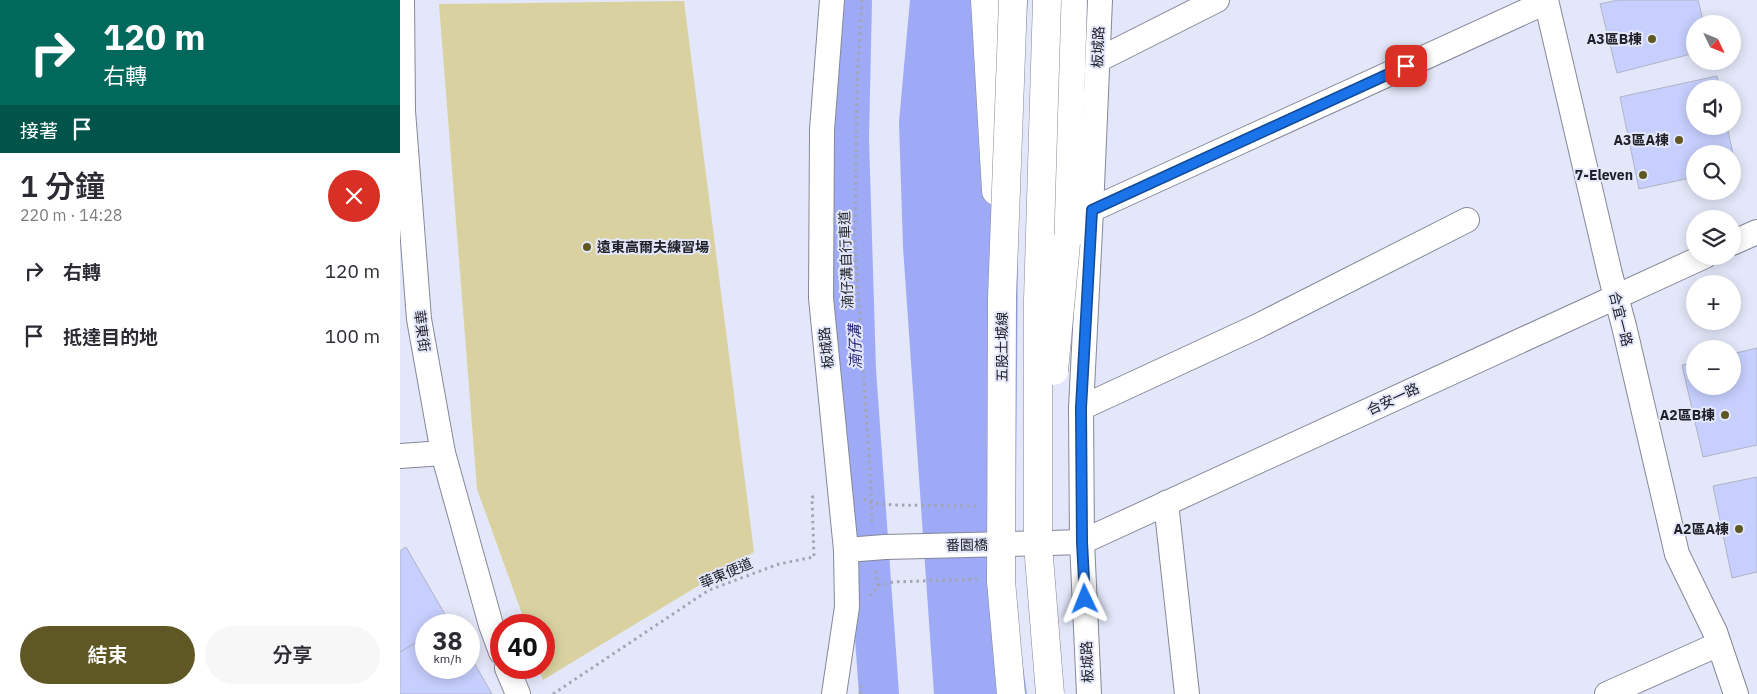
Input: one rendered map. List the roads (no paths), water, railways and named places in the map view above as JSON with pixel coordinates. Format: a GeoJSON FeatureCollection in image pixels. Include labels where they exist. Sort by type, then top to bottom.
{"type":"FeatureCollection","features":[{"type":"Feature","properties":{"kind":"highway"},"geometry":{"type":"LineString","coordinates":[[985,0],[1002,298]]}},
{"type":"Feature","properties":{"kind":"highway","name":"五股土城線"},"geometry":{"type":"LineString","coordinates":[[1011,694],[1001,581],[1002,298],[1014,0]]}},
{"type":"Feature","properties":{"kind":"highway"},"geometry":{"type":"LineString","coordinates":[[1047,0],[1038,300],[1050,694]]}},
{"type":"Feature","properties":{"kind":"highway"},"geometry":{"type":"LineString","coordinates":[[1044,544],[1066,243],[1073,0]]}},
{"type":"Feature","properties":{"kind":"street","name":"華東街"},"geometry":{"type":"LineString","coordinates":[[402,0],[403,111],[419,318],[443,453],[490,621]]}},
{"type":"Feature","properties":{"kind":"street","name":"板城路"},"geometry":{"type":"LineString","coordinates":[[832,0],[822,130],[821,298],[846,550],[847,607],[834,694]]}},
{"type":"Feature","properties":{"kind":"street","name":"板城路"},"geometry":{"type":"LineString","coordinates":[[1089,694],[1082,542],[1081,408],[1092,210],[1100,0]]}},
{"type":"Feature","properties":{"kind":"street"},"geometry":{"type":"LineString","coordinates":[[1098,60],[1217,0]]}},
{"type":"Feature","properties":{"kind":"street"},"geometry":{"type":"LineString","coordinates":[[1092,210],[1546,1]]}},
{"type":"Feature","properties":{"kind":"street","name":"合宜一路"},"geometry":{"type":"LineString","coordinates":[[1546,1],[1677,554],[1717,638],[1736,694]]}},
{"type":"Feature","properties":{"kind":"street"},"geometry":{"type":"LineString","coordinates":[[1081,408],[1256,327],[1467,220]]}},
{"type":"Feature","properties":{"kind":"street"},"geometry":{"type":"LineString","coordinates":[[1741,239],[1757,232]]}},
{"type":"Feature","properties":{"kind":"street","name":"合安一路"},"geometry":{"type":"LineString","coordinates":[[1082,542],[1686,265]]}},
{"type":"Feature","properties":{"kind":"street"},"geometry":{"type":"LineString","coordinates":[[400,456],[443,453]]}},
{"type":"Feature","properties":{"kind":"street"},"geometry":{"type":"LineString","coordinates":[[1166,503],[1187,694]]}},
{"type":"Feature","properties":{"kind":"street","name":"番園橋"},"geometry":{"type":"LineString","coordinates":[[846,550],[878,547],[1082,542]]}},
{"type":"Feature","properties":{"kind":"street"},"geometry":{"type":"LineString","coordinates":[[1607,694],[1717,638]]}},
{"type":"Feature","properties":{"kind":"street"},"geometry":{"type":"LineString","coordinates":[[512,679],[518,694]]}},
{"type":"Feature","properties":{"kind":"water"},"geometry":{"type":"Polygon","coordinates":[[[910,0],[1028,0],[1019,135],[1015,610],[1027,694],[934,694],[903,247],[899,122],[910,0]]]}},
{"type":"Feature","properties":{"kind":"waterway","name":"湳仔溝"},"geometry":{"type":"LineString","coordinates":[[852,0],[849,139],[856,370],[879,694]]}},
{"type":"Feature","properties":{"kind":"place","name":"A3區B棟"},"geometry":{"type":"Point","coordinates":[1652,39]}},
{"type":"Feature","properties":{"kind":"place","name":"A3區A棟"},"geometry":{"type":"Point","coordinates":[1679,140]}},
{"type":"Feature","properties":{"kind":"place","name":"7-Eleven"},"geometry":{"type":"Point","coordinates":[1643,175]}},
{"type":"Feature","properties":{"kind":"place","name":"遠東高爾夫練習場"},"geometry":{"type":"Point","coordinates":[587,247]}},
{"type":"Feature","properties":{"kind":"place","name":"A2區B棟"},"geometry":{"type":"Point","coordinates":[1725,415]}},
{"type":"Feature","properties":{"kind":"place","name":"A2區A棟"},"geometry":{"type":"Point","coordinates":[1739,529]}}]}
